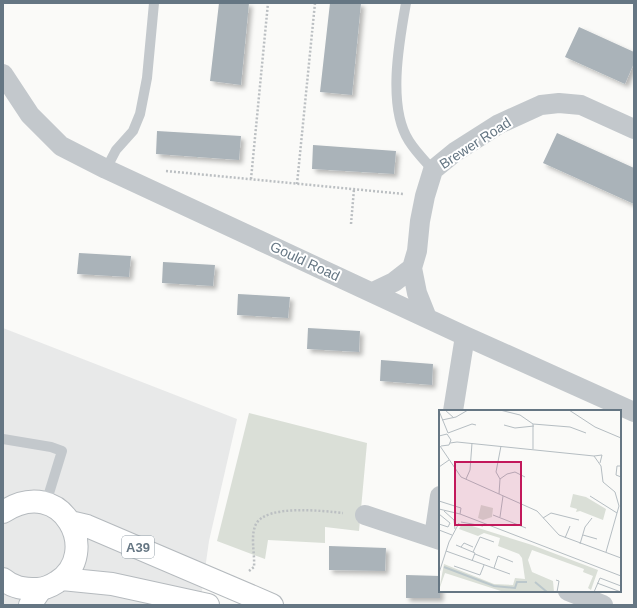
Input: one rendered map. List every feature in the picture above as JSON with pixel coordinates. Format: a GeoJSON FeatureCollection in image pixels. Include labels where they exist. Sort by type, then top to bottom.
{"type":"FeatureCollection","features":[{"type":"Feature","properties":{"kind":"main road"},"geometry":{"type":"LineString","coordinates":[[3,579],[9,584],[24,589],[35,597],[62,579],[71,567],[76,552],[76,536],[70,522],[55,507],[46,503],[25,501],[7,505]]}},
{"type":"Feature","properties":{"kind":"main road","name":"A39"},"geometry":{"type":"LineString","coordinates":[[70,522],[87,526],[272,605]]}},
{"type":"Feature","properties":{"kind":"main road"},"geometry":{"type":"LineString","coordinates":[[62,579],[112,584],[208,605]]}},
{"type":"Feature","properties":{"kind":"street","name":"Gould Road"},"geometry":{"type":"LineString","coordinates":[[3,74],[30,115],[61,146],[106,169],[465,336],[634,412]]}},
{"type":"Feature","properties":{"kind":"street","name":"Brewer Road"},"geometry":{"type":"LineString","coordinates":[[427,318],[418,293],[412,268],[417,251],[420,221],[425,196],[433,170],[454,152],[499,124],[541,105],[559,103],[581,105],[634,129]]}},
{"type":"Feature","properties":{"kind":"street"},"geometry":{"type":"LineString","coordinates":[[373,292],[394,282],[412,268]]}},
{"type":"Feature","properties":{"kind":"street"},"geometry":{"type":"LineString","coordinates":[[453,410],[465,336]]}},
{"type":"Feature","properties":{"kind":"street"},"geometry":{"type":"LineString","coordinates":[[366,515],[437,538],[439,510]]}},
{"type":"Feature","properties":{"kind":"street"},"geometry":{"type":"LineString","coordinates":[[570,592],[603,605]]}},
{"type":"Feature","properties":{"kind":"lane"},"geometry":{"type":"LineString","coordinates":[[106,169],[116,150],[133,131],[140,114],[147,78],[154,3]]}},
{"type":"Feature","properties":{"kind":"lane"},"geometry":{"type":"LineString","coordinates":[[406,3],[402,27],[395,99],[400,120],[409,141],[433,170]]}},
{"type":"Feature","properties":{"kind":"lane"},"geometry":{"type":"LineString","coordinates":[[3,439],[51,447],[62,451],[46,503]]}},
{"type":"Feature","properties":{"kind":"path"},"geometry":{"type":"LineString","coordinates":[[251,179],[268,3]]}},
{"type":"Feature","properties":{"kind":"path"},"geometry":{"type":"LineString","coordinates":[[297,184],[315,3]]}},
{"type":"Feature","properties":{"kind":"path"},"geometry":{"type":"LineString","coordinates":[[164,171],[425,196]]}},
{"type":"Feature","properties":{"kind":"path"},"geometry":{"type":"LineString","coordinates":[[352,224],[354,190]]}},
{"type":"Feature","properties":{"kind":"path"},"geometry":{"type":"LineString","coordinates":[[255,559],[254,536],[256,523],[267,515],[304,510],[366,515]]}},
{"type":"Feature","properties":{"kind":"shaded area"},"geometry":{"type":"Polygon","coordinates":[[[3,328],[237,419],[209,541],[200,605],[3,605],[3,328]]]}},
{"type":"Feature","properties":{"kind":"shaded area"},"geometry":{"type":"Polygon","coordinates":[[[249,413],[367,443],[359,531],[325,527],[325,543],[268,540],[265,559],[217,541],[249,413]]]}},
{"type":"Feature","properties":{"kind":"building"},"geometry":{"type":"Polygon","coordinates":[[[219,3],[249,3],[241,85],[210,81],[219,3]]]}},
{"type":"Feature","properties":{"kind":"building"},"geometry":{"type":"Polygon","coordinates":[[[330,3],[361,3],[352,95],[320,92],[330,3]]]}},
{"type":"Feature","properties":{"kind":"building"},"geometry":{"type":"Polygon","coordinates":[[[579,27],[634,52],[634,63],[625,84],[565,57],[579,27]]]}},
{"type":"Feature","properties":{"kind":"building"},"geometry":{"type":"Polygon","coordinates":[[[157,131],[241,136],[239,160],[156,154],[157,131]]]}},
{"type":"Feature","properties":{"kind":"building"},"geometry":{"type":"Polygon","coordinates":[[[557,133],[634,168],[634,204],[543,163],[557,133]]]}},
{"type":"Feature","properties":{"kind":"building"},"geometry":{"type":"Polygon","coordinates":[[[313,145],[396,151],[394,174],[312,169],[313,145]]]}},
{"type":"Feature","properties":{"kind":"building"},"geometry":{"type":"Polygon","coordinates":[[[79,253],[131,256],[129,277],[77,274],[79,253]]]}},
{"type":"Feature","properties":{"kind":"building"},"geometry":{"type":"Polygon","coordinates":[[[163,262],[215,265],[213,286],[162,283],[163,262]]]}},
{"type":"Feature","properties":{"kind":"building"},"geometry":{"type":"Polygon","coordinates":[[[238,294],[290,297],[288,318],[237,315],[238,294]]]}},
{"type":"Feature","properties":{"kind":"building"},"geometry":{"type":"Polygon","coordinates":[[[308,328],[360,331],[359,352],[307,349],[308,328]]]}},
{"type":"Feature","properties":{"kind":"building"},"geometry":{"type":"Polygon","coordinates":[[[381,360],[433,364],[432,385],[380,381],[381,360]]]}},
{"type":"Feature","properties":{"kind":"building"},"geometry":{"type":"Polygon","coordinates":[[[329,546],[386,548],[385,571],[329,570],[329,546]]]}},
{"type":"Feature","properties":{"kind":"building"},"geometry":{"type":"Polygon","coordinates":[[[406,575],[439,576],[440,598],[406,598],[406,575]]]}}]}
